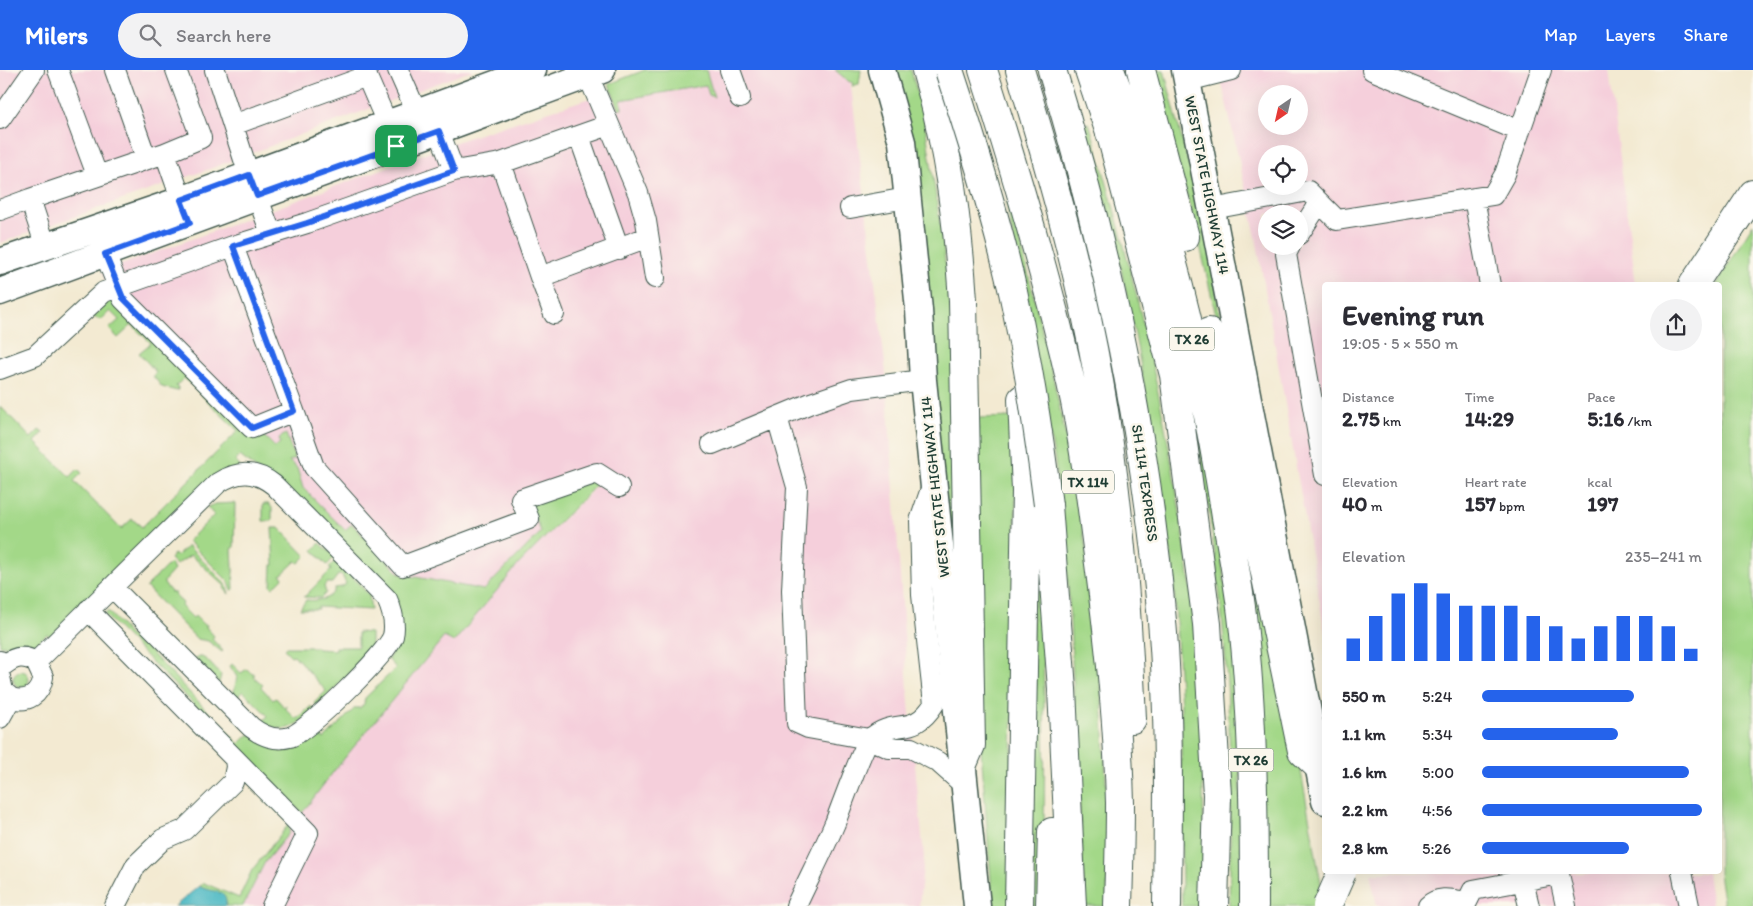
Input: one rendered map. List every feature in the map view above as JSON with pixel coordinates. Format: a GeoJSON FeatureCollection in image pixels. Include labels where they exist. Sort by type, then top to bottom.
{"type":"FeatureCollection","features":[{"type":"Feature","properties":{"kind":"highway"},"geometry":{"type":"LineString","coordinates":[[926,70],[959,233],[964,300],[971,745],[963,776]]}},
{"type":"Feature","properties":{"kind":"highway"},"geometry":{"type":"LineString","coordinates":[[949,70],[979,162],[1012,291],[1040,439],[1048,505],[1063,717],[1072,906]]}},
{"type":"Feature","properties":{"kind":"highway"},"geometry":{"type":"LineString","coordinates":[[966,70],[1002,234],[1019,358],[1025,435],[1026,491],[1019,906]]}},
{"type":"Feature","properties":{"kind":"highway","name":"TX 114"},"geometry":{"type":"LineString","coordinates":[[983,70],[1016,171],[1047,284],[1071,385],[1091,502],[1106,620],[1116,740],[1120,803],[1118,906]]}},
{"type":"Feature","properties":{"kind":"highway","name":"SH 114 TEXPRESS"},"geometry":{"type":"LineString","coordinates":[[1020,70],[1046,158],[1080,294],[1099,380],[1117,498],[1128,621],[1133,739],[1134,906]]}},
{"type":"Feature","properties":{"kind":"highway","name":"SH 114 TEXPRESS"},"geometry":{"type":"LineString","coordinates":[[1052,70],[1076,148],[1111,286],[1130,378],[1149,497],[1165,661],[1168,805],[1167,906]]}},
{"type":"Feature","properties":{"kind":"highway"},"geometry":{"type":"LineString","coordinates":[[1090,70],[1112,139],[1174,375],[1207,624],[1217,795],[1214,906]]}},
{"type":"Feature","properties":{"kind":"highway","name":"TX 26"},"geometry":{"type":"LineString","coordinates":[[1110,70],[1132,125],[1158,210],[1186,314],[1205,397],[1242,615],[1254,810],[1254,906]]}},
{"type":"Feature","properties":{"kind":"highway"},"geometry":{"type":"LineString","coordinates":[[1141,70],[1242,462],[1302,751],[1318,766]]}},
{"type":"Feature","properties":{"kind":"highway"},"geometry":{"type":"LineString","coordinates":[[1696,282],[1753,194]]}},
{"type":"Feature","properties":{"kind":"highway"},"geometry":{"type":"LineString","coordinates":[[1050,906],[1054,742],[1063,717]]}},
{"type":"Feature","properties":{"kind":"highway"},"geometry":{"type":"LineString","coordinates":[[1328,906],[1341,874]]}},
{"type":"Feature","properties":{"kind":"main road"},"geometry":{"type":"LineString","coordinates":[[391,134],[417,113],[533,70]]}},
{"type":"Feature","properties":{"kind":"main road","name":"WEST STATE HIGHWAY 114"},"geometry":{"type":"LineString","coordinates":[[882,70],[902,142],[923,380],[935,478],[977,906]]}},
{"type":"Feature","properties":{"kind":"main road"},"geometry":{"type":"LineString","coordinates":[[0,292],[100,242],[391,134],[439,131],[592,72]]}},
{"type":"Feature","properties":{"kind":"main road","name":"WEST STATE HIGHWAY 114"},"geometry":{"type":"LineString","coordinates":[[1186,76],[1322,786]]}},
{"type":"Feature","properties":{"kind":"main road"},"geometry":{"type":"LineString","coordinates":[[0,262],[46,247],[100,242]]}},
{"type":"Feature","properties":{"kind":"main road"},"geometry":{"type":"LineString","coordinates":[[1337,874],[1342,906]]}},
{"type":"Feature","properties":{"kind":"lane"},"geometry":{"type":"LineString","coordinates":[[0,119],[34,70]]}},
{"type":"Feature","properties":{"kind":"lane"},"geometry":{"type":"LineString","coordinates":[[58,70],[97,175]]}},
{"type":"Feature","properties":{"kind":"lane"},"geometry":{"type":"LineString","coordinates":[[115,70],[185,212]]}},
{"type":"Feature","properties":{"kind":"lane"},"geometry":{"type":"LineString","coordinates":[[0,210],[156,156],[201,138],[176,70]]}},
{"type":"Feature","properties":{"kind":"lane"},"geometry":{"type":"LineString","coordinates":[[215,70],[253,186],[271,233]]}},
{"type":"Feature","properties":{"kind":"lane"},"geometry":{"type":"LineString","coordinates":[[398,70],[417,113],[439,131],[454,171]]}},
{"type":"Feature","properties":{"kind":"lane"},"geometry":{"type":"LineString","coordinates":[[730,70],[740,98]]}},
{"type":"Feature","properties":{"kind":"lane"},"geometry":{"type":"LineString","coordinates":[[1186,76],[1231,70]]}},
{"type":"Feature","properties":{"kind":"lane"},"geometry":{"type":"LineString","coordinates":[[1372,70],[1520,131]]}},
{"type":"Feature","properties":{"kind":"lane"},"geometry":{"type":"LineString","coordinates":[[1212,209],[1308,191],[1336,220],[1493,195],[1505,174],[1541,70]]}},
{"type":"Feature","properties":{"kind":"lane"},"geometry":{"type":"LineString","coordinates":[[592,72],[609,125],[638,193],[655,278]]}},
{"type":"Feature","properties":{"kind":"lane"},"geometry":{"type":"LineString","coordinates":[[233,125],[366,73],[391,134]]}},
{"type":"Feature","properties":{"kind":"lane"},"geometry":{"type":"LineString","coordinates":[[0,369],[36,356],[99,296],[118,286],[271,233],[307,223],[454,171],[500,163],[609,125]]}},
{"type":"Feature","properties":{"kind":"lane"},"geometry":{"type":"LineString","coordinates":[[579,136],[619,249]]}},
{"type":"Feature","properties":{"kind":"lane"},"geometry":{"type":"LineString","coordinates":[[500,163],[554,314]]}},
{"type":"Feature","properties":{"kind":"lane"},"geometry":{"type":"LineString","coordinates":[[850,208],[907,198]]}},
{"type":"Feature","properties":{"kind":"lane"},"geometry":{"type":"LineString","coordinates":[[1474,198],[1489,282]]}},
{"type":"Feature","properties":{"kind":"lane"},"geometry":{"type":"LineString","coordinates":[[30,199],[46,247]]}},
{"type":"Feature","properties":{"kind":"lane"},"geometry":{"type":"LineString","coordinates":[[1308,220],[1319,203]]}},
{"type":"Feature","properties":{"kind":"lane"},"geometry":{"type":"LineString","coordinates":[[540,277],[648,237]]}},
{"type":"Feature","properties":{"kind":"lane"},"geometry":{"type":"LineString","coordinates":[[100,242],[123,298],[252,428],[294,411]]}},
{"type":"Feature","properties":{"kind":"lane"},"geometry":{"type":"LineString","coordinates":[[233,246],[314,467],[403,566],[529,519],[521,499],[597,474],[620,487]]}},
{"type":"Feature","properties":{"kind":"lane"},"geometry":{"type":"LineString","coordinates":[[1286,255],[1322,459]]}},
{"type":"Feature","properties":{"kind":"lane"},"geometry":{"type":"LineString","coordinates":[[712,444],[776,417],[852,389],[923,380]]}},
{"type":"Feature","properties":{"kind":"lane"},"geometry":{"type":"LineString","coordinates":[[776,417],[797,487],[792,590],[797,723],[808,728],[869,739],[890,748],[911,748],[963,776]]}},
{"type":"Feature","properties":{"kind":"lane"},"geometry":{"type":"LineString","coordinates":[[36,662],[88,610],[218,483],[229,476],[251,472],[262,476],[274,485],[387,599],[394,622],[393,634],[380,657],[302,732],[281,739],[268,737],[258,733],[112,587]]}},
{"type":"Feature","properties":{"kind":"lane"},"geometry":{"type":"LineString","coordinates":[[796,906],[834,826],[869,739],[890,727],[911,726],[924,719],[934,704],[922,595],[920,521],[935,478]]}},
{"type":"Feature","properties":{"kind":"lane"},"geometry":{"type":"LineString","coordinates":[[88,610],[308,833],[272,906]]}},
{"type":"Feature","properties":{"kind":"lane"},"geometry":{"type":"LineString","coordinates":[[21,657],[36,662],[43,677],[38,692],[26,700],[10,698],[3,691],[1,669],[12,659],[21,657]]}},
{"type":"Feature","properties":{"kind":"lane"},"geometry":{"type":"LineString","coordinates":[[0,718],[10,698]]}},
{"type":"Feature","properties":{"kind":"lane"},"geometry":{"type":"LineString","coordinates":[[115,906],[136,865],[163,839],[184,830],[233,782],[236,767],[235,758]]}},
{"type":"Feature","properties":{"kind":"lane"},"geometry":{"type":"LineString","coordinates":[[1428,906],[1433,901],[1447,899],[1466,904],[1474,890],[1555,874]]}},
{"type":"Feature","properties":{"kind":"lane"},"geometry":{"type":"LineString","coordinates":[[1559,874],[1566,906]]}},
{"type":"Feature","properties":{"kind":"lane"},"geometry":{"type":"LineString","coordinates":[[1682,874],[1689,906]]}},
{"type":"Feature","properties":{"kind":"lane"},"geometry":{"type":"LineString","coordinates":[[1524,881],[1529,906]]}},
{"type":"Feature","properties":{"kind":"shaded area"},"geometry":{"type":"Polygon","coordinates":[[[0,70],[473,70],[204,171],[0,243],[0,70]]]}},
{"type":"Feature","properties":{"kind":"shaded area"},"geometry":{"type":"Polygon","coordinates":[[[676,70],[849,70],[885,363],[909,703],[924,857],[919,906],[243,906],[265,862],[328,778],[408,679],[444,637],[453,643],[518,565],[597,486],[541,532],[484,590],[400,574],[352,524],[346,531],[303,488],[297,468],[288,460],[294,460],[286,435],[279,438],[280,443],[275,447],[255,435],[112,301],[102,286],[105,281],[102,272],[467,138],[676,70]]]}},
{"type":"Feature","properties":{"kind":"shaded area"},"geometry":{"type":"Polygon","coordinates":[[[1219,70],[1609,70],[1636,282],[1322,282],[1322,616],[1259,255],[1308,255],[1308,205],[1258,205],[1258,248],[1219,70]]]}},
{"type":"Feature","properties":{"kind":"shaded area"},"geometry":{"type":"Polygon","coordinates":[[[1370,874],[1707,874],[1712,906],[1377,906],[1370,874]]]}},
{"type":"Feature","properties":{"kind":"green space"},"geometry":{"type":"Polygon","coordinates":[[[645,70],[706,70],[714,97],[709,95],[706,85],[621,100],[622,109],[619,109],[609,84],[645,70]]]}},
{"type":"Feature","properties":{"kind":"green space"},"geometry":{"type":"Polygon","coordinates":[[[835,70],[861,70],[859,84],[852,86],[853,83],[835,70]]]}},
{"type":"Feature","properties":{"kind":"green space"},"geometry":{"type":"Polygon","coordinates":[[[891,70],[911,70],[924,118],[942,236],[955,347],[954,564],[891,70]]]}},
{"type":"Feature","properties":{"kind":"green space"},"geometry":{"type":"Polygon","coordinates":[[[1153,70],[1164,70],[1189,166],[1208,223],[1223,346],[1198,237],[1153,70]]]}},
{"type":"Feature","properties":{"kind":"green space"},"geometry":{"type":"Polygon","coordinates":[[[1089,123],[1137,296],[1162,413],[1183,532],[1192,603],[1201,744],[1204,825],[1201,906],[1182,906],[1181,706],[1173,570],[1155,445],[1135,335],[1110,217],[1083,125],[1089,123]]]}},
{"type":"Feature","properties":{"kind":"green space"},"geometry":{"type":"Polygon","coordinates":[[[1006,201],[1013,212],[1048,356],[1069,453],[1086,551],[1097,638],[1103,714],[1107,829],[1107,906],[1085,906],[1068,582],[1055,461],[1006,201]]]}},
{"type":"Feature","properties":{"kind":"green space"},"geometry":{"type":"Polygon","coordinates":[[[1753,224],[1753,906],[1724,906],[1719,874],[1722,874],[1722,282],[1718,282],[1753,224]]]}},
{"type":"Feature","properties":{"kind":"green space"},"geometry":{"type":"Polygon","coordinates":[[[112,301],[255,435],[265,437],[275,447],[280,443],[279,438],[286,434],[295,459],[289,461],[297,468],[303,488],[345,530],[352,524],[400,574],[484,590],[541,532],[530,503],[594,480],[597,484],[518,565],[454,642],[444,637],[302,813],[105,615],[108,611],[139,645],[144,645],[239,744],[248,735],[315,732],[324,739],[355,708],[360,708],[364,704],[365,698],[396,668],[388,659],[401,638],[338,534],[240,456],[235,461],[240,466],[50,636],[47,634],[33,646],[0,645],[0,406],[31,438],[39,430],[43,433],[35,442],[70,477],[78,469],[82,473],[74,481],[121,529],[132,519],[142,527],[238,431],[184,378],[176,386],[179,389],[177,391],[162,387],[153,376],[156,372],[139,353],[151,343],[132,325],[118,338],[109,329],[119,320],[110,311],[101,320],[93,317],[107,302],[112,301]]]}},
{"type":"Feature","properties":{"kind":"green space"},"geometry":{"type":"Polygon","coordinates":[[[1193,406],[1200,407],[1237,671],[1243,906],[1229,906],[1230,762],[1225,652],[1213,537],[1193,406]]]}},
{"type":"Feature","properties":{"kind":"green space"},"geometry":{"type":"Polygon","coordinates":[[[1017,417],[1010,906],[993,906],[977,696],[978,418],[1017,417]]]}},
{"type":"Feature","properties":{"kind":"green space"},"geometry":{"type":"Polygon","coordinates":[[[1235,462],[1292,721],[1321,884],[1313,906],[1263,906],[1235,462]]]}},
{"type":"Feature","properties":{"kind":"green space"},"geometry":{"type":"Polygon","coordinates":[[[1034,500],[1043,652],[1043,906],[1029,906],[1034,500]]]}},
{"type":"Feature","properties":{"kind":"green space"},"geometry":{"type":"Polygon","coordinates":[[[235,503],[234,548],[232,548],[234,589],[232,591],[229,582],[188,541],[214,515],[207,507],[215,504],[235,503]]]}},
{"type":"Feature","properties":{"kind":"green space"},"geometry":{"type":"Polygon","coordinates":[[[263,504],[269,504],[272,508],[272,521],[263,521],[263,504]]]}},
{"type":"Feature","properties":{"kind":"green space"},"geometry":{"type":"Polygon","coordinates":[[[272,528],[279,528],[306,556],[299,563],[296,561],[281,575],[283,578],[273,588],[271,586],[272,565],[274,565],[272,528]]]}},
{"type":"Feature","properties":{"kind":"green space"},"geometry":{"type":"Polygon","coordinates":[[[320,543],[335,557],[327,565],[313,550],[320,543]]]}},
{"type":"Feature","properties":{"kind":"green space"},"geometry":{"type":"Polygon","coordinates":[[[188,546],[226,584],[229,594],[224,588],[225,586],[191,555],[176,565],[170,559],[174,554],[177,556],[188,546]]]}},
{"type":"Feature","properties":{"kind":"green space"},"geometry":{"type":"Polygon","coordinates":[[[337,560],[369,595],[371,610],[318,607],[318,609],[300,609],[306,600],[319,600],[327,597],[331,595],[335,588],[346,584],[342,575],[338,575],[332,583],[327,583],[324,586],[326,593],[321,598],[304,597],[331,570],[329,567],[337,560]]]}},
{"type":"Feature","properties":{"kind":"green space"},"geometry":{"type":"Polygon","coordinates":[[[170,563],[174,570],[164,581],[164,584],[172,593],[176,593],[174,595],[183,603],[181,606],[193,618],[195,616],[204,625],[207,625],[206,627],[214,636],[212,639],[222,652],[208,641],[197,639],[146,587],[170,563]]]}},
{"type":"Feature","properties":{"kind":"green space"},"geometry":{"type":"Polygon","coordinates":[[[358,632],[371,633],[371,652],[317,706],[314,703],[326,691],[294,655],[291,656],[284,649],[286,647],[317,647],[318,649],[335,650],[335,647],[358,647],[358,632]]]}},
{"type":"Feature","properties":{"kind":"green space"},"geometry":{"type":"Polygon","coordinates":[[[200,656],[207,660],[221,675],[219,683],[195,659],[200,656]]]}},
{"type":"Feature","properties":{"kind":"green space"},"geometry":{"type":"Polygon","coordinates":[[[232,664],[241,673],[247,669],[252,674],[254,673],[254,677],[263,685],[261,687],[273,700],[276,698],[284,707],[286,705],[286,709],[295,718],[298,718],[311,706],[314,710],[295,726],[289,728],[277,728],[260,723],[268,716],[243,691],[235,699],[233,696],[237,677],[230,666],[232,664]]]}},
{"type":"Feature","properties":{"kind":"green space"},"geometry":{"type":"Polygon","coordinates":[[[18,671],[24,671],[29,676],[27,685],[18,687],[13,682],[13,676],[18,671]]]}},
{"type":"Feature","properties":{"kind":"green space"},"geometry":{"type":"Polygon","coordinates":[[[289,824],[289,833],[265,862],[243,906],[226,906],[227,903],[199,886],[204,883],[239,898],[252,870],[289,824]]]}},
{"type":"Feature","properties":{"kind":"water"},"geometry":{"type":"Polygon","coordinates":[[[199,886],[221,893],[226,900],[226,906],[175,906],[199,886]]]}},
{"type":"Feature","properties":{"kind":"route"},"geometry":{"type":"LineString","coordinates":[[439,131],[454,171],[307,223],[233,246],[294,411],[252,428],[123,298],[105,254],[190,223],[181,200],[249,175],[257,196],[396,146],[439,131]]}}]}
